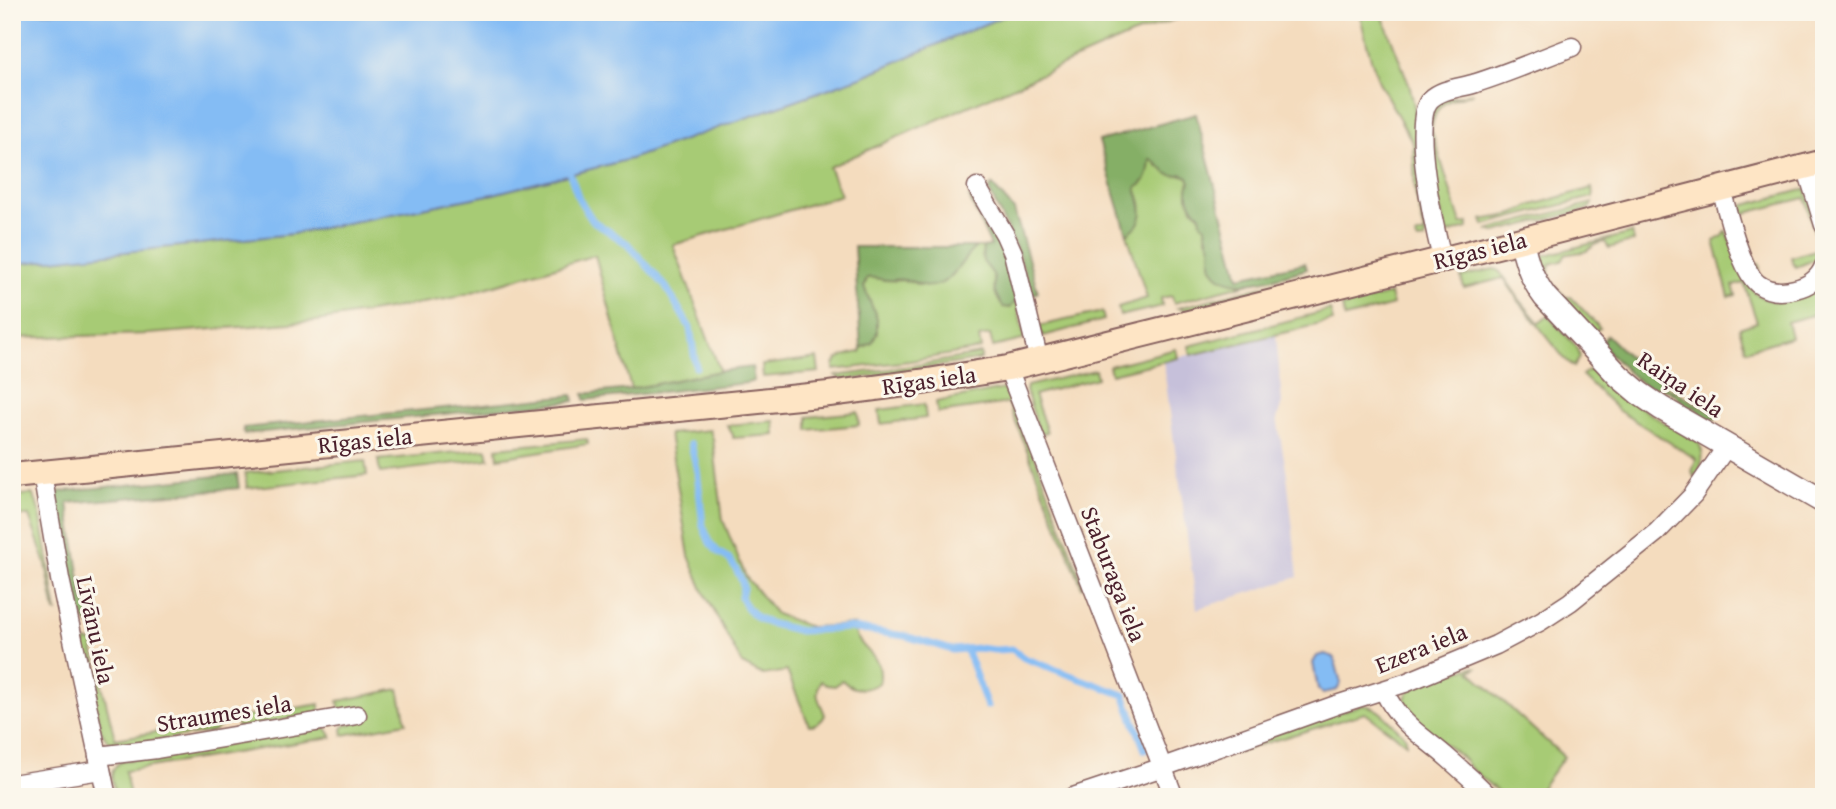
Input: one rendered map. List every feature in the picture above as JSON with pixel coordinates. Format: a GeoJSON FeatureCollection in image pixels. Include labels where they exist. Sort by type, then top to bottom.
{"type":"FeatureCollection","features":[{"type":"Feature","properties":{"kind":"main road","name":"Rīgas iela"},"geometry":{"type":"LineString","coordinates":[[12,476],[829,394],[1008,368],[1815,164]]}},
{"type":"Feature","properties":{"kind":"street"},"geometry":{"type":"LineString","coordinates":[[1442,259],[1425,175],[1424,111],[1430,100],[1439,93],[1475,84],[1572,47]]}},
{"type":"Feature","properties":{"kind":"street"},"geometry":{"type":"LineString","coordinates":[[1815,164],[1824,225]]}},
{"type":"Feature","properties":{"kind":"street"},"geometry":{"type":"LineString","coordinates":[[977,187],[1013,253],[1039,360]]}},
{"type":"Feature","properties":{"kind":"street"},"geometry":{"type":"LineString","coordinates":[[1721,188],[1738,247],[1757,283],[1770,290],[1798,288],[1821,274],[1824,266]]}},
{"type":"Feature","properties":{"kind":"street","name":"Raiņa iela"},"geometry":{"type":"LineString","coordinates":[[1521,240],[1535,283],[1619,376],[1661,408],[1824,502]]}},
{"type":"Feature","properties":{"kind":"street","name":"Staburaga iela"},"geometry":{"type":"LineString","coordinates":[[1008,368],[1174,797]]}},
{"type":"Feature","properties":{"kind":"street","name":"Ezera iela"},"geometry":{"type":"LineString","coordinates":[[1073,797],[1336,705],[1384,691],[1496,645],[1541,621],[1570,602],[1657,532],[1693,495],[1727,446]]}},
{"type":"Feature","properties":{"kind":"street","name":"Līvānu iela"},"geometry":{"type":"LineString","coordinates":[[42,473],[60,579],[107,797]]}},
{"type":"Feature","properties":{"kind":"street"},"geometry":{"type":"LineString","coordinates":[[1384,691],[1401,719],[1490,797]]}},
{"type":"Feature","properties":{"kind":"street","name":"Straumes iela"},"geometry":{"type":"LineString","coordinates":[[12,784],[157,749],[358,715]]}},
{"type":"Feature","properties":{"kind":"shaded area"},"geometry":{"type":"Polygon","coordinates":[[[1276,335],[1282,403],[1277,419],[1287,475],[1298,577],[1197,609],[1163,361],[1276,335]]]}},
{"type":"Feature","properties":{"kind":"green space"},"geometry":{"type":"Polygon","coordinates":[[[1013,12],[1196,12],[1131,35],[829,167],[841,195],[673,245],[720,371],[631,389],[595,255],[452,298],[317,321],[149,334],[12,338],[12,264],[292,234],[493,194],[630,159],[861,77],[1013,12]]]}},
{"type":"Feature","properties":{"kind":"green space"},"geometry":{"type":"Polygon","coordinates":[[[1359,12],[1381,12],[1410,87],[1416,115],[1419,184],[1426,230],[1425,240],[1418,241],[1415,236],[1425,233],[1415,192],[1413,143],[1379,82],[1359,12]]]}},
{"type":"Feature","properties":{"kind":"green space"},"geometry":{"type":"Polygon","coordinates":[[[1474,93],[1451,100],[1440,107],[1431,129],[1461,224],[1468,223],[1468,228],[1447,234],[1434,189],[1428,127],[1435,104],[1440,99],[1474,93]]]}},
{"type":"Feature","properties":{"kind":"green space"},"geometry":{"type":"Polygon","coordinates":[[[1196,114],[1239,277],[1305,263],[1307,269],[1257,282],[1231,282],[1221,277],[1212,267],[1206,226],[1201,223],[1200,214],[1189,200],[1188,177],[1182,174],[1172,175],[1150,159],[1146,179],[1136,188],[1141,219],[1127,234],[1099,141],[1196,114]]]}},
{"type":"Feature","properties":{"kind":"green space"},"geometry":{"type":"Polygon","coordinates":[[[1150,159],[1155,161],[1158,167],[1188,177],[1192,208],[1200,214],[1206,226],[1206,237],[1211,244],[1211,264],[1239,284],[1250,283],[1174,303],[1172,296],[1161,298],[1162,306],[1120,316],[1118,307],[1147,298],[1127,234],[1133,228],[1141,210],[1136,188],[1150,159]]]}},
{"type":"Feature","properties":{"kind":"green space"},"geometry":{"type":"Polygon","coordinates":[[[992,185],[1014,210],[1038,292],[1032,295],[1019,255],[989,190],[992,185]]]}},
{"type":"Feature","properties":{"kind":"green space"},"geometry":{"type":"Polygon","coordinates":[[[1592,188],[1593,197],[1484,225],[1482,220],[1513,214],[1529,206],[1592,188]]]}},
{"type":"Feature","properties":{"kind":"green space"},"geometry":{"type":"Polygon","coordinates":[[[1806,189],[1821,236],[1820,255],[1796,267],[1791,257],[1819,249],[1805,198],[1742,214],[1755,265],[1759,264],[1760,270],[1754,268],[1734,208],[1806,189]]]}},
{"type":"Feature","properties":{"kind":"green space"},"geometry":{"type":"Polygon","coordinates":[[[969,197],[975,197],[1008,258],[1016,298],[1010,308],[1003,307],[998,299],[993,275],[983,261],[983,247],[991,246],[969,197]]]}},
{"type":"Feature","properties":{"kind":"green space"},"geometry":{"type":"Polygon","coordinates":[[[1593,203],[1586,210],[1495,232],[1487,230],[1593,203]]]}},
{"type":"Feature","properties":{"kind":"green space"},"geometry":{"type":"Polygon","coordinates":[[[1726,231],[1754,292],[1763,298],[1781,302],[1799,297],[1824,281],[1824,312],[1787,322],[1791,337],[1746,350],[1739,328],[1757,322],[1744,283],[1733,286],[1736,295],[1729,297],[1714,241],[1726,231]]]}},
{"type":"Feature","properties":{"kind":"green space"},"geometry":{"type":"Polygon","coordinates":[[[1632,233],[1634,241],[1609,248],[1605,242],[1600,243],[1586,251],[1565,255],[1562,261],[1550,264],[1552,283],[1566,297],[1571,297],[1600,328],[1590,331],[1545,280],[1540,266],[1542,256],[1632,233]]]}},
{"type":"Feature","properties":{"kind":"green space"},"geometry":{"type":"Polygon","coordinates":[[[854,247],[976,247],[947,280],[937,285],[867,278],[864,287],[877,319],[877,333],[872,343],[861,348],[854,247]]]}},
{"type":"Feature","properties":{"kind":"green space"},"geometry":{"type":"Polygon","coordinates":[[[976,247],[983,247],[983,258],[993,275],[995,291],[1016,298],[1023,340],[993,347],[990,335],[979,337],[981,349],[834,370],[838,359],[861,352],[861,348],[867,346],[877,319],[864,287],[867,278],[905,280],[919,285],[951,276],[976,247]]]}},
{"type":"Feature","properties":{"kind":"green space"},"geometry":{"type":"Polygon","coordinates":[[[1498,270],[1505,278],[1539,323],[1548,316],[1577,347],[1580,357],[1574,367],[1518,300],[1504,278],[1464,288],[1461,277],[1498,270]]]}},
{"type":"Feature","properties":{"kind":"green space"},"geometry":{"type":"Polygon","coordinates":[[[1307,275],[1299,282],[1192,310],[1178,308],[1307,275]]]}},
{"type":"Feature","properties":{"kind":"green space"},"geometry":{"type":"Polygon","coordinates":[[[1390,294],[1393,305],[1345,318],[1342,307],[1390,294]]]}},
{"type":"Feature","properties":{"kind":"green space"},"geometry":{"type":"Polygon","coordinates":[[[1330,310],[1333,321],[1191,355],[1189,346],[1330,310]]]}},
{"type":"Feature","properties":{"kind":"green space"},"geometry":{"type":"Polygon","coordinates":[[[1102,312],[1104,320],[1043,336],[1039,326],[1102,312]]]}},
{"type":"Feature","properties":{"kind":"green space"},"geometry":{"type":"Polygon","coordinates":[[[1607,335],[1632,360],[1665,385],[1717,416],[1715,420],[1706,419],[1694,407],[1686,408],[1679,398],[1668,390],[1648,386],[1635,379],[1601,344],[1607,335]]]}},
{"type":"Feature","properties":{"kind":"green space"},"geometry":{"type":"Polygon","coordinates":[[[1176,349],[1178,358],[1111,374],[1109,366],[1176,349]]]}},
{"type":"Feature","properties":{"kind":"green space"},"geometry":{"type":"Polygon","coordinates":[[[981,354],[981,359],[977,360],[847,380],[836,376],[912,366],[981,354]]]}},
{"type":"Feature","properties":{"kind":"green space"},"geometry":{"type":"Polygon","coordinates":[[[817,358],[819,372],[763,377],[762,365],[817,358]]]}},
{"type":"Feature","properties":{"kind":"green space"},"geometry":{"type":"Polygon","coordinates":[[[752,367],[754,381],[747,383],[585,400],[584,394],[631,389],[752,367]]]}},
{"type":"Feature","properties":{"kind":"green space"},"geometry":{"type":"Polygon","coordinates":[[[1594,369],[1640,407],[1698,442],[1702,460],[1694,477],[1692,472],[1696,459],[1619,411],[1582,375],[1594,369]]]}},
{"type":"Feature","properties":{"kind":"green space"},"geometry":{"type":"Polygon","coordinates":[[[1095,370],[1097,378],[1034,395],[1047,432],[1040,434],[1026,391],[1027,386],[1095,370]]]}},
{"type":"Feature","properties":{"kind":"green space"},"geometry":{"type":"Polygon","coordinates":[[[1003,389],[1027,436],[1084,586],[1082,587],[1008,403],[938,413],[936,402],[1003,389]]]}},
{"type":"Feature","properties":{"kind":"green space"},"geometry":{"type":"Polygon","coordinates":[[[573,395],[574,401],[244,434],[243,428],[573,395]]]}},
{"type":"Feature","properties":{"kind":"green space"},"geometry":{"type":"Polygon","coordinates":[[[924,404],[926,418],[881,424],[879,410],[924,404]]]}},
{"type":"Feature","properties":{"kind":"green space"},"geometry":{"type":"Polygon","coordinates":[[[858,412],[859,425],[808,430],[808,417],[858,412]]]}},
{"type":"Feature","properties":{"kind":"green space"},"geometry":{"type":"Polygon","coordinates":[[[774,421],[775,435],[733,438],[727,425],[774,421]]]}},
{"type":"Feature","properties":{"kind":"green space"},"geometry":{"type":"Polygon","coordinates":[[[710,430],[723,520],[746,577],[776,614],[810,627],[854,625],[857,637],[877,662],[879,683],[869,687],[855,688],[842,680],[835,686],[820,681],[818,695],[825,715],[817,724],[809,725],[787,671],[763,675],[742,664],[703,590],[689,556],[669,434],[710,430]]]}},
{"type":"Feature","properties":{"kind":"green space"},"geometry":{"type":"Polygon","coordinates":[[[587,439],[588,444],[498,458],[497,448],[587,439]]]}},
{"type":"Feature","properties":{"kind":"green space"},"geometry":{"type":"Polygon","coordinates":[[[487,449],[489,459],[380,473],[378,460],[487,449]]]}},
{"type":"Feature","properties":{"kind":"green space"},"geometry":{"type":"Polygon","coordinates":[[[365,461],[367,475],[247,488],[245,473],[365,461]]]}},
{"type":"Feature","properties":{"kind":"green space"},"geometry":{"type":"Polygon","coordinates":[[[237,474],[239,488],[68,503],[83,598],[100,633],[87,623],[76,599],[65,559],[57,519],[56,492],[237,474]]]}},
{"type":"Feature","properties":{"kind":"green space"},"geometry":{"type":"Polygon","coordinates":[[[32,494],[41,518],[57,612],[46,564],[29,516],[12,516],[12,496],[32,494]]]}},
{"type":"Feature","properties":{"kind":"green space"},"geometry":{"type":"Polygon","coordinates":[[[86,641],[95,643],[93,648],[115,739],[222,721],[221,726],[212,732],[116,747],[107,740],[101,730],[86,665],[86,641]]]}},
{"type":"Feature","properties":{"kind":"green space"},"geometry":{"type":"Polygon","coordinates":[[[1476,668],[1470,671],[1564,757],[1538,792],[1542,797],[1504,797],[1457,753],[1422,727],[1408,710],[1405,698],[1412,688],[1476,668]]]}},
{"type":"Feature","properties":{"kind":"green space"},"geometry":{"type":"Polygon","coordinates":[[[399,689],[406,723],[343,735],[344,726],[359,721],[340,712],[338,701],[399,689]]]}},
{"type":"Feature","properties":{"kind":"green space"},"geometry":{"type":"Polygon","coordinates":[[[320,704],[317,714],[238,728],[236,718],[320,704]]]}},
{"type":"Feature","properties":{"kind":"green space"},"geometry":{"type":"Polygon","coordinates":[[[1361,705],[1373,708],[1384,716],[1404,735],[1406,743],[1365,713],[1238,753],[1235,746],[1361,705]]]}},
{"type":"Feature","properties":{"kind":"green space"},"geometry":{"type":"Polygon","coordinates":[[[326,728],[332,737],[125,771],[130,797],[116,797],[112,772],[122,761],[326,728]]]}},
{"type":"Feature","properties":{"kind":"water"},"geometry":{"type":"Polygon","coordinates":[[[12,12],[1013,12],[861,77],[630,159],[493,194],[292,234],[12,264],[12,12]]]}},
{"type":"Feature","properties":{"kind":"water"},"geometry":{"type":"Polygon","coordinates":[[[1325,654],[1334,657],[1341,683],[1337,690],[1323,693],[1318,689],[1313,663],[1317,656],[1325,654]]]}},
{"type":"Feature","properties":{"kind":"waterway"},"geometry":{"type":"LineString","coordinates":[[570,174],[579,199],[593,221],[628,244],[666,287],[690,328],[696,367]]}},
{"type":"Feature","properties":{"kind":"waterway"},"geometry":{"type":"LineString","coordinates":[[691,444],[697,470],[703,526],[710,543],[729,559],[736,569],[742,581],[741,597],[756,617],[800,631],[849,628],[905,636],[952,650],[1012,649],[1024,658],[1124,695],[1145,750]]}},
{"type":"Feature","properties":{"kind":"waterway"},"geometry":{"type":"LineString","coordinates":[[966,649],[987,706]]}}]}
